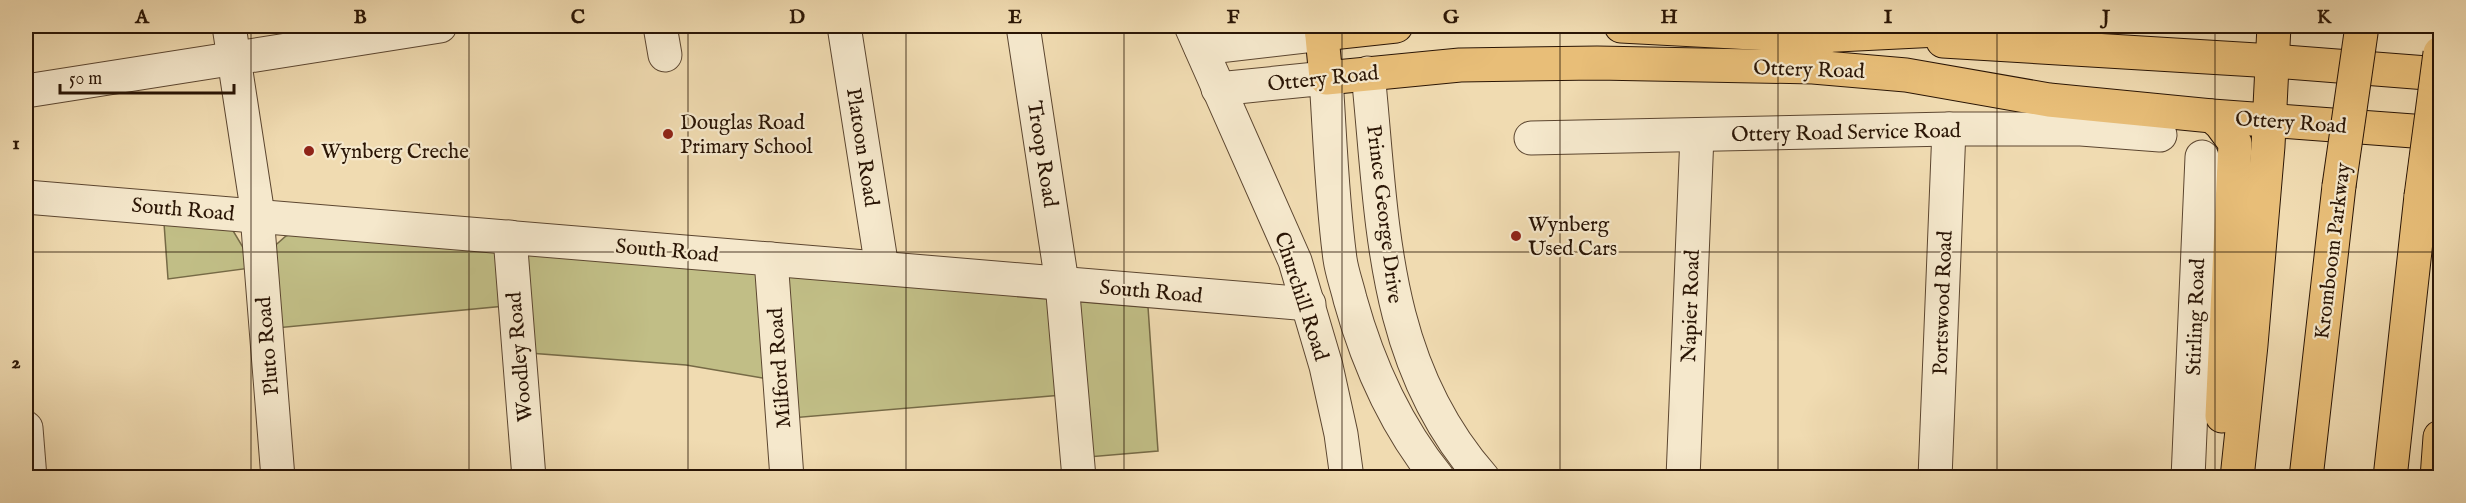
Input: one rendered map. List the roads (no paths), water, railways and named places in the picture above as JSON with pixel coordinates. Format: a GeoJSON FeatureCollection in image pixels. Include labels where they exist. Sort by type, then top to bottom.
{"type":"FeatureCollection","features":[{"type":"Feature","properties":{"kind":"main road","name":"Ottery Road"},"geometry":{"type":"LineString","coordinates":[[1321,30],[1396,26]]}},
{"type":"Feature","properties":{"kind":"main road","name":"Ottery Road"},"geometry":{"type":"LineString","coordinates":[[1621,26],[1797,37],[1933,40],[2440,74]]}},
{"type":"Feature","properties":{"kind":"main road"},"geometry":{"type":"LineString","coordinates":[[1797,37],[2019,26]]}},
{"type":"Feature","properties":{"kind":"main road"},"geometry":{"type":"LineString","coordinates":[[2237,477],[2270,121],[2274,26]]}},
{"type":"Feature","properties":{"kind":"main road","name":"Kromboom Parkway"},"geometry":{"type":"LineString","coordinates":[[2306,477],[2339,186],[2362,26]]}},
{"type":"Feature","properties":{"kind":"main road"},"geometry":{"type":"LineString","coordinates":[[1364,27],[1368,73]]}},
{"type":"Feature","properties":{"kind":"main road"},"geometry":{"type":"LineString","coordinates":[[1321,30],[1326,78]]}},
{"type":"Feature","properties":{"kind":"main road"},"geometry":{"type":"LineString","coordinates":[[2390,477],[2421,196],[2440,53]]}},
{"type":"Feature","properties":{"kind":"main road","name":"Ottery Road"},"geometry":{"type":"LineString","coordinates":[[1326,78],[1460,65],[1500,64],[1597,63],[1813,68],[1889,73],[2049,100],[2270,121],[2440,133]]}},
{"type":"Feature","properties":{"kind":"main road"},"geometry":{"type":"LineString","coordinates":[[2212,116],[2222,124],[2235,143],[2219,477]]}},
{"type":"Feature","properties":{"kind":"main road"},"geometry":{"type":"LineString","coordinates":[[2436,477],[2440,437]]}},
{"type":"Feature","properties":{"kind":"street","name":"Pluto Road"},"geometry":{"type":"LineString","coordinates":[[229,26],[257,215],[278,477]]}},
{"type":"Feature","properties":{"kind":"street"},"geometry":{"type":"LineString","coordinates":[[26,91],[440,26]]}},
{"type":"Feature","properties":{"kind":"street","name":"Platoon Road"},"geometry":{"type":"LineString","coordinates":[[844,26],[882,268]]}},
{"type":"Feature","properties":{"kind":"street","name":"Troop Road"},"geometry":{"type":"LineString","coordinates":[[1023,26],[1062,283],[1079,477]]}},
{"type":"Feature","properties":{"kind":"street","name":"Ottery Road"},"geometry":{"type":"LineString","coordinates":[[1321,30],[1196,37],[1218,89],[1326,78]]}},
{"type":"Feature","properties":{"kind":"street","name":"Prince George Drive"},"geometry":{"type":"LineString","coordinates":[[1368,73],[1389,275],[1402,329],[1430,398],[1449,431],[1483,477]]}},
{"type":"Feature","properties":{"kind":"street","name":"Prince George Drive"},"geometry":{"type":"LineString","coordinates":[[1326,78],[1340,261],[1355,317],[1368,358],[1395,414],[1438,477]]}},
{"type":"Feature","properties":{"kind":"street","name":"Churchill Road"},"geometry":{"type":"LineString","coordinates":[[1218,89],[1295,261],[1309,304],[1341,434],[1347,477]]}},
{"type":"Feature","properties":{"kind":"street","name":"Ottery Road Service Road"},"geometry":{"type":"LineString","coordinates":[[1531,138],[1949,129],[2081,129],[2160,135]]}},
{"type":"Feature","properties":{"kind":"street","name":"Portswood Road"},"geometry":{"type":"LineString","coordinates":[[1935,477],[1949,129]]}},
{"type":"Feature","properties":{"kind":"street","name":"Napier Road"},"geometry":{"type":"LineString","coordinates":[[1683,477],[1697,135]]}},
{"type":"Feature","properties":{"kind":"street","name":"Stirling Road"},"geometry":{"type":"LineString","coordinates":[[2188,477],[2202,157]]}},
{"type":"Feature","properties":{"kind":"street","name":"South Road"},"geometry":{"type":"LineString","coordinates":[[26,197],[1309,304]]}},
{"type":"Feature","properties":{"kind":"street","name":"Woodley Road"},"geometry":{"type":"LineString","coordinates":[[510,237],[529,477]]}},
{"type":"Feature","properties":{"kind":"street","name":"Milford Road"},"geometry":{"type":"LineString","coordinates":[[771,259],[787,477]]}},
{"type":"Feature","properties":{"kind":"street"},"geometry":{"type":"LineString","coordinates":[[26,428],[30,477]]}},
{"type":"Feature","properties":{"kind":"place","name":"Douglas Road Primary School"},"geometry":{"type":"Point","coordinates":[668,134]}},
{"type":"Feature","properties":{"kind":"place","name":"Wynberg Creche"},"geometry":{"type":"Point","coordinates":[309,151]}},
{"type":"Feature","properties":{"kind":"place","name":"Wynberg Used Cars"},"geometry":{"type":"Point","coordinates":[1516,236]}}]}
